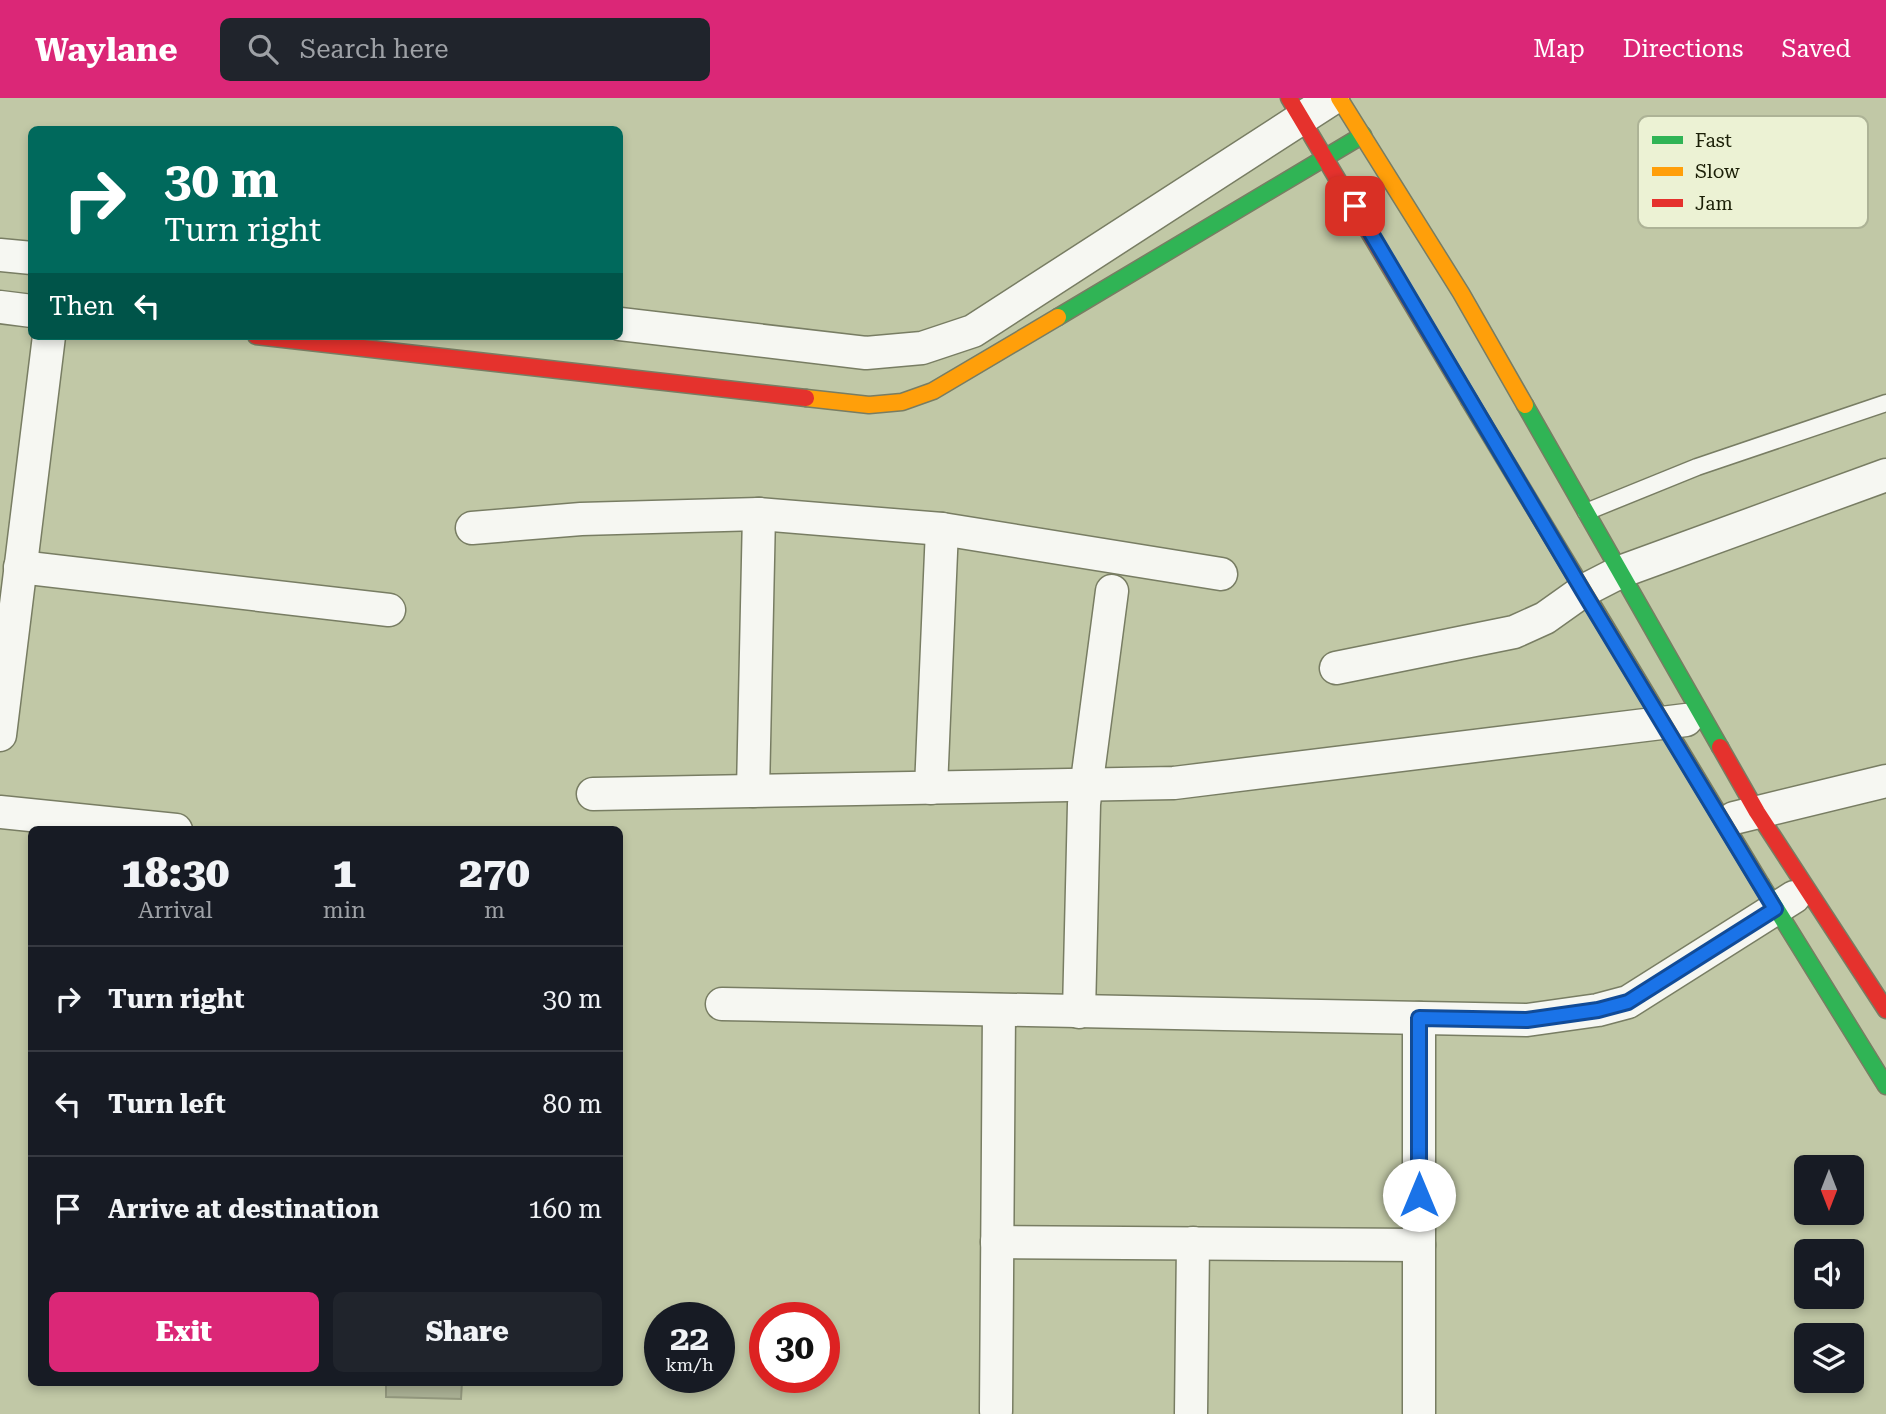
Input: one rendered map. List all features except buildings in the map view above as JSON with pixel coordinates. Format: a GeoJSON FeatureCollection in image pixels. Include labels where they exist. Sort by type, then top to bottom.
{"type":"FeatureCollection","features":[{"type":"Feature","properties":{"kind":"main road"},"geometry":{"type":"LineString","coordinates":[[1339,98],[1461,293],[1757,812],[1886,1010]]}},
{"type":"Feature","properties":{"kind":"main road"},"geometry":{"type":"LineString","coordinates":[[1296,108],[1583,591],[1775,909],[1886,1086]]}},
{"type":"Feature","properties":{"kind":"main road"},"geometry":{"type":"LineString","coordinates":[[325,340],[412,345],[869,405],[902,402],[933,391],[1363,135]]}},
{"type":"Feature","properties":{"kind":"street"},"geometry":{"type":"LineString","coordinates":[[623,324],[866,353],[922,348],[973,331],[1296,108],[1333,98]]}},
{"type":"Feature","properties":{"kind":"street"},"geometry":{"type":"LineString","coordinates":[[0,255],[28,258]]}},
{"type":"Feature","properties":{"kind":"street"},"geometry":{"type":"LineString","coordinates":[[0,307],[28,310]]}},
{"type":"Feature","properties":{"kind":"street"},"geometry":{"type":"LineString","coordinates":[[0,735],[48,340]]}},
{"type":"Feature","properties":{"kind":"street"},"geometry":{"type":"LineString","coordinates":[[1336,668],[1514,632],[1545,618],[1583,591],[1620,572],[1886,475]]}},
{"type":"Feature","properties":{"kind":"street"},"geometry":{"type":"LineString","coordinates":[[472,528],[581,519],[759,514],[942,529],[1221,574]]}},
{"type":"Feature","properties":{"kind":"street"},"geometry":{"type":"LineString","coordinates":[[753,791],[759,514]]}},
{"type":"Feature","properties":{"kind":"street"},"geometry":{"type":"LineString","coordinates":[[932,788],[942,529]]}},
{"type":"Feature","properties":{"kind":"street"},"geometry":{"type":"LineString","coordinates":[[20,567],[388,610]]}},
{"type":"Feature","properties":{"kind":"street"},"geometry":{"type":"LineString","coordinates":[[1079,1012],[1084,804],[1112,592]]}},
{"type":"Feature","properties":{"kind":"street"},"geometry":{"type":"LineString","coordinates":[[593,794],[1174,783],[1701,718]]}},
{"type":"Feature","properties":{"kind":"street"},"geometry":{"type":"LineString","coordinates":[[1722,821],[1886,781]]}},
{"type":"Feature","properties":{"kind":"street"},"geometry":{"type":"LineString","coordinates":[[0,812],[137,826]]}},
{"type":"Feature","properties":{"kind":"street"},"geometry":{"type":"LineString","coordinates":[[722,1004],[1527,1020],[1598,1010],[1628,1002],[1807,889]]}},
{"type":"Feature","properties":{"kind":"street"},"geometry":{"type":"LineString","coordinates":[[996,1411],[999,1010]]}},
{"type":"Feature","properties":{"kind":"street"},"geometry":{"type":"LineString","coordinates":[[1419,1018],[1419,1414]]}},
{"type":"Feature","properties":{"kind":"street"},"geometry":{"type":"LineString","coordinates":[[997,1242],[1419,1245]]}},
{"type":"Feature","properties":{"kind":"street"},"geometry":{"type":"LineString","coordinates":[[1191,1414],[1193,1244]]}},
{"type":"Feature","properties":{"kind":"lane"},"geometry":{"type":"LineString","coordinates":[[1586,512],[1697,467],[1886,402]]}},
{"type":"Feature","properties":{"kind":"traffic: fast"},"geometry":{"type":"LineString","coordinates":[[1058,317],[1363,135]]}},
{"type":"Feature","properties":{"kind":"traffic: fast"},"geometry":{"type":"LineString","coordinates":[[1525,405],[1720,747]]}},
{"type":"Feature","properties":{"kind":"traffic: fast"},"geometry":{"type":"LineString","coordinates":[[1761,884],[1886,1086]]}},
{"type":"Feature","properties":{"kind":"traffic: slow"},"geometry":{"type":"LineString","coordinates":[[1339,98],[1461,293],[1525,405]]}},
{"type":"Feature","properties":{"kind":"traffic: slow"},"geometry":{"type":"LineString","coordinates":[[806,398],[869,405],[902,402],[933,391],[1058,317]]}},
{"type":"Feature","properties":{"kind":"traffic: slow"},"geometry":{"type":"LineString","coordinates":[[1469,400],[1761,884]]}},
{"type":"Feature","properties":{"kind":"traffic: jam"},"geometry":{"type":"LineString","coordinates":[[1289,98],[1469,400]]}},
{"type":"Feature","properties":{"kind":"traffic: jam"},"geometry":{"type":"LineString","coordinates":[[291,340],[806,398]]}},
{"type":"Feature","properties":{"kind":"traffic: jam"},"geometry":{"type":"LineString","coordinates":[[1720,747],[1757,812],[1886,1010]]}},
{"type":"Feature","properties":{"kind":"route"},"geometry":{"type":"LineString","coordinates":[[1355,206],[1775,909],[1628,1002],[1598,1010],[1527,1020],[1419,1018],[1419,1195]]}}]}
